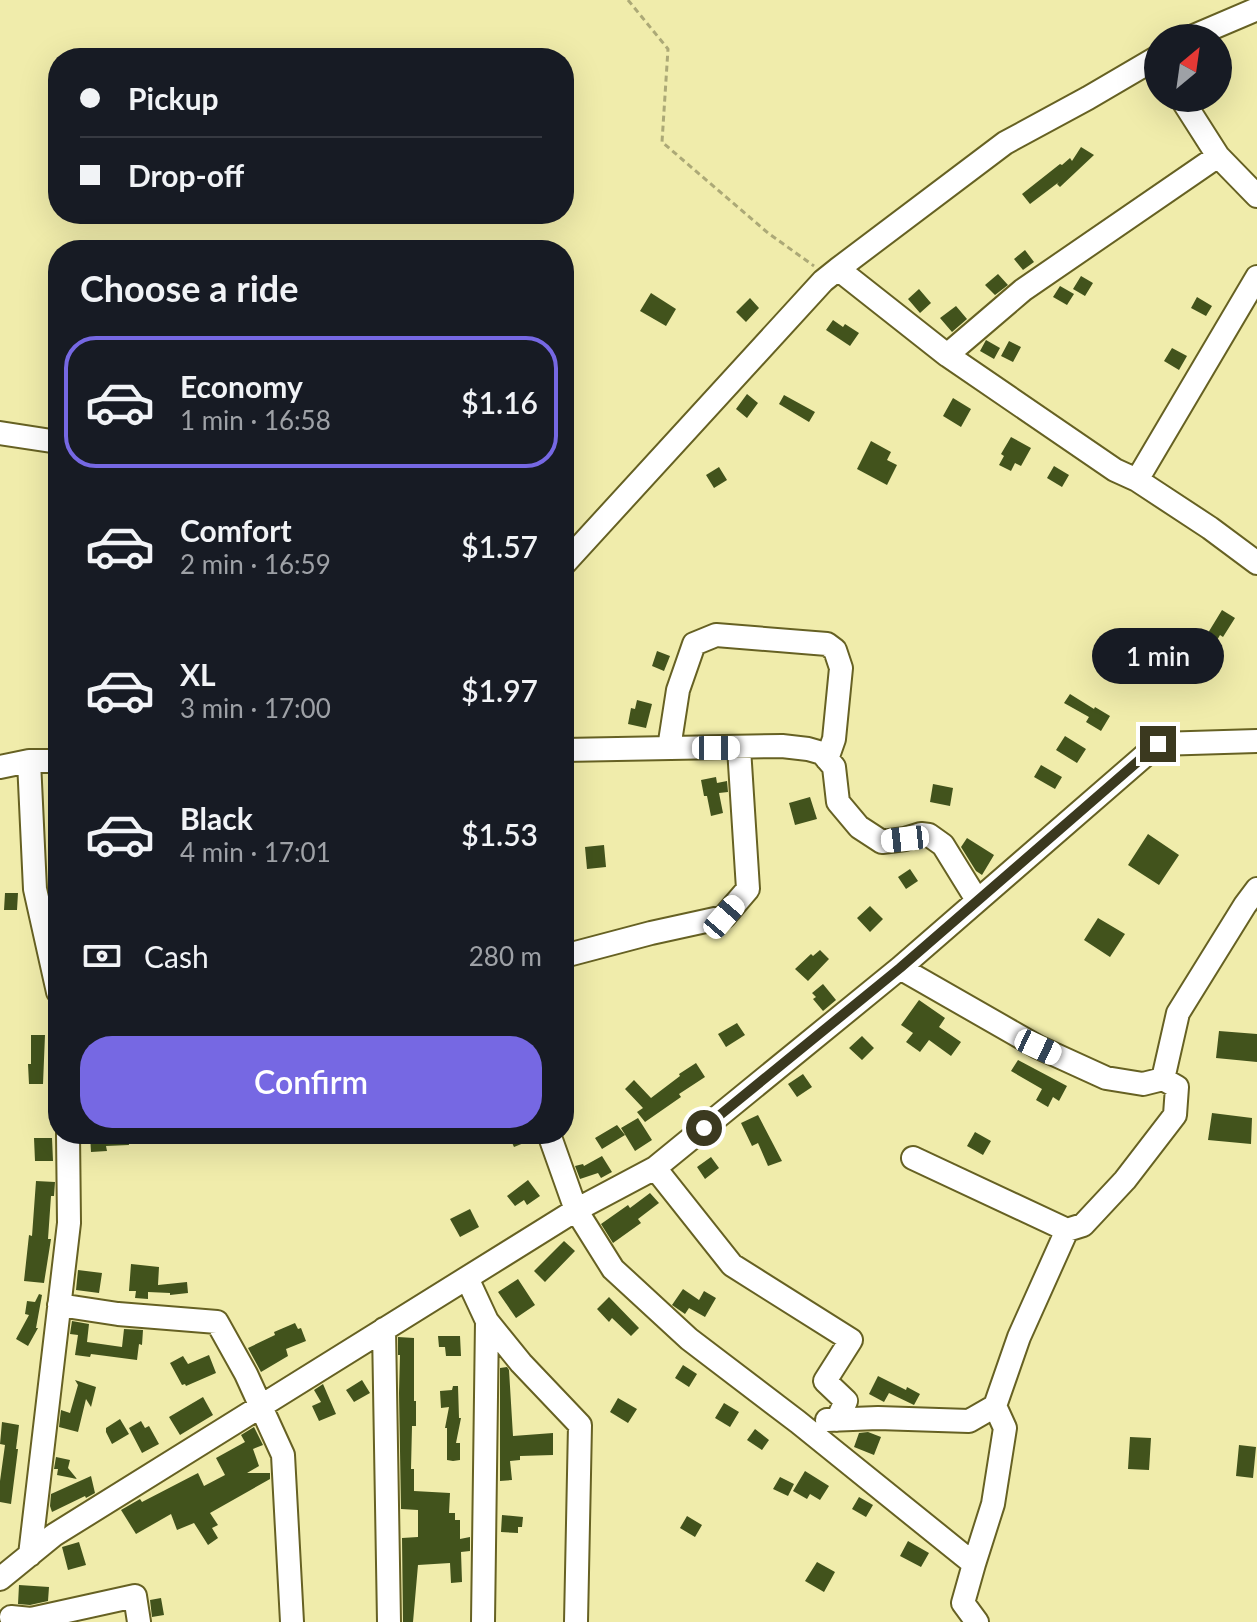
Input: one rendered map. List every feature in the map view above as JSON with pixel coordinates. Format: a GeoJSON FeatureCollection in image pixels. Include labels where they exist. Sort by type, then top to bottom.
{"type":"FeatureCollection","features":[{"type":"Feature","properties":{"kind":"street"},"geometry":{"type":"LineString","coordinates":[[1222,24],[1257,9]]}},
{"type":"Feature","properties":{"kind":"street"},"geometry":{"type":"LineString","coordinates":[[574,553],[823,281],[1005,143],[1144,66]]}},
{"type":"Feature","properties":{"kind":"street"},"geometry":{"type":"LineString","coordinates":[[1190,112],[1218,156],[1257,196]]}},
{"type":"Feature","properties":{"kind":"street"},"geometry":{"type":"LineString","coordinates":[[947,355],[1023,290],[1218,156]]}},
{"type":"Feature","properties":{"kind":"street"},"geometry":{"type":"LineString","coordinates":[[834,273],[947,355],[1115,470],[1137,480],[1210,528],[1257,563]]}},
{"type":"Feature","properties":{"kind":"street"},"geometry":{"type":"LineString","coordinates":[[1137,480],[1257,277]]}},
{"type":"Feature","properties":{"kind":"street"},"geometry":{"type":"LineString","coordinates":[[0,433],[48,440]]}},
{"type":"Feature","properties":{"kind":"street"},"geometry":{"type":"LineString","coordinates":[[669,748],[678,690],[694,644],[716,635],[827,644],[835,650],[841,668],[834,739],[827,759]]}},
{"type":"Feature","properties":{"kind":"street"},"geometry":{"type":"LineString","coordinates":[[0,1579],[54,1535],[261,1405],[576,1210],[655,1168],[900,968],[1158,744],[1257,741]]}},
{"type":"Feature","properties":{"kind":"street"},"geometry":{"type":"LineString","coordinates":[[574,750],[782,746],[822,753],[834,767],[838,802],[859,827],[882,842],[921,834],[935,838],[943,845],[977,900]]}},
{"type":"Feature","properties":{"kind":"street"},"geometry":{"type":"LineString","coordinates":[[574,953],[724,917],[748,889],[739,748]]}},
{"type":"Feature","properties":{"kind":"street"},"geometry":{"type":"LineString","coordinates":[[29,761],[35,889],[48,947]]}},
{"type":"Feature","properties":{"kind":"street"},"geometry":{"type":"LineString","coordinates":[[0,767],[48,761]]}},
{"type":"Feature","properties":{"kind":"street"},"geometry":{"type":"LineString","coordinates":[[1163,1079],[1178,1013],[1257,889]]}},
{"type":"Feature","properties":{"kind":"street"},"geometry":{"type":"LineString","coordinates":[[900,968],[1038,1047],[1106,1078],[1143,1084],[1163,1079],[1177,1087],[1175,1115],[1125,1180],[1083,1225],[1067,1230],[913,1158]]}},
{"type":"Feature","properties":{"kind":"street"},"geometry":{"type":"LineString","coordinates":[[30,1555],[69,1223],[68,1144]]}},
{"type":"Feature","properties":{"kind":"street"},"geometry":{"type":"LineString","coordinates":[[553,1144],[576,1210],[613,1269],[689,1339],[974,1564]]}},
{"type":"Feature","properties":{"kind":"street"},"geometry":{"type":"LineString","coordinates":[[655,1168],[732,1265],[851,1340],[825,1381],[846,1401],[837,1420]]}},
{"type":"Feature","properties":{"kind":"street"},"geometry":{"type":"LineString","coordinates":[[798,1422],[878,1418],[969,1421],[995,1406],[1019,1337],[1067,1230]]}},
{"type":"Feature","properties":{"kind":"street"},"geometry":{"type":"LineString","coordinates":[[467,1278],[487,1321],[521,1363],[580,1425],[576,1622]]}},
{"type":"Feature","properties":{"kind":"street"},"geometry":{"type":"LineString","coordinates":[[59,1305],[118,1314],[217,1322],[261,1405],[283,1455],[292,1622]]}},
{"type":"Feature","properties":{"kind":"street"},"geometry":{"type":"LineString","coordinates":[[483,1622],[487,1321]]}},
{"type":"Feature","properties":{"kind":"street"},"geometry":{"type":"LineString","coordinates":[[384,1329],[389,1622]]}},
{"type":"Feature","properties":{"kind":"street"},"geometry":{"type":"LineString","coordinates":[[977,1622],[963,1603],[993,1504],[1005,1428],[995,1406]]}},
{"type":"Feature","properties":{"kind":"street"},"geometry":{"type":"LineString","coordinates":[[0,1594],[11,1613],[11,1620],[31,1619],[135,1596],[139,1622]]}},
{"type":"Feature","properties":{"kind":"path"},"geometry":{"type":"LineString","coordinates":[[628,0],[668,49],[662,142],[768,233],[834,273]]}},
{"type":"Feature","properties":{"kind":"building"},"geometry":{"type":"Polygon","coordinates":[[[1081,147],[1094,155],[1060,187],[1059,182],[1030,204],[1022,194],[1060,164],[1070,158],[1072,161],[1081,147]]]}},
{"type":"Feature","properties":{"kind":"building"},"geometry":{"type":"Polygon","coordinates":[[[1025,250],[1034,262],[1023,270],[1014,259],[1025,250]]]}},
{"type":"Feature","properties":{"kind":"building"},"geometry":{"type":"Polygon","coordinates":[[[998,274],[1008,285],[995,295],[985,285],[998,274]]]}},
{"type":"Feature","properties":{"kind":"building"},"geometry":{"type":"Polygon","coordinates":[[[1081,276],[1093,283],[1085,296],[1073,289],[1081,276]]]}},
{"type":"Feature","properties":{"kind":"building"},"geometry":{"type":"Polygon","coordinates":[[[1060,286],[1074,294],[1067,305],[1053,297],[1060,286]]]}},
{"type":"Feature","properties":{"kind":"building"},"geometry":{"type":"Polygon","coordinates":[[[919,289],[931,303],[920,313],[908,299],[919,289]]]}},
{"type":"Feature","properties":{"kind":"building"},"geometry":{"type":"Polygon","coordinates":[[[651,293],[676,309],[666,326],[640,311],[651,293]]]}},
{"type":"Feature","properties":{"kind":"building"},"geometry":{"type":"Polygon","coordinates":[[[1197,297],[1212,306],[1206,316],[1191,308],[1197,297]]]}},
{"type":"Feature","properties":{"kind":"building"},"geometry":{"type":"Polygon","coordinates":[[[750,298],[759,308],[746,322],[736,312],[750,298]]]}},
{"type":"Feature","properties":{"kind":"building"},"geometry":{"type":"Polygon","coordinates":[[[956,306],[967,319],[952,332],[940,318],[956,306]]]}},
{"type":"Feature","properties":{"kind":"building"},"geometry":{"type":"Polygon","coordinates":[[[833,320],[859,333],[850,346],[826,330],[833,320]]]}},
{"type":"Feature","properties":{"kind":"building"},"geometry":{"type":"Polygon","coordinates":[[[986,340],[1000,348],[994,359],[980,351],[986,340]]]}},
{"type":"Feature","properties":{"kind":"building"},"geometry":{"type":"Polygon","coordinates":[[[1009,341],[1021,347],[1013,362],[1001,356],[1009,341]]]}},
{"type":"Feature","properties":{"kind":"building"},"geometry":{"type":"Polygon","coordinates":[[[1172,348],[1187,356],[1179,370],[1164,361],[1172,348]]]}},
{"type":"Feature","properties":{"kind":"building"},"geometry":{"type":"Polygon","coordinates":[[[747,394],[758,403],[747,418],[736,409],[747,394]]]}},
{"type":"Feature","properties":{"kind":"building"},"geometry":{"type":"Polygon","coordinates":[[[784,395],[815,412],[809,422],[779,404],[784,395]]]}},
{"type":"Feature","properties":{"kind":"building"},"geometry":{"type":"Polygon","coordinates":[[[953,398],[971,409],[961,427],[943,416],[953,398]]]}},
{"type":"Feature","properties":{"kind":"building"},"geometry":{"type":"Polygon","coordinates":[[[1011,437],[1031,448],[1021,466],[1015,463],[1011,471],[999,465],[1004,456],[1001,454],[1011,437]]]}},
{"type":"Feature","properties":{"kind":"building"},"geometry":{"type":"Polygon","coordinates":[[[871,441],[891,452],[887,460],[897,465],[887,485],[857,469],[871,441]]]}},
{"type":"Feature","properties":{"kind":"building"},"geometry":{"type":"Polygon","coordinates":[[[1054,466],[1069,475],[1062,487],[1047,478],[1054,466]]]}},
{"type":"Feature","properties":{"kind":"building"},"geometry":{"type":"Polygon","coordinates":[[[719,467],[727,480],[714,488],[706,475],[719,467]]]}},
{"type":"Feature","properties":{"kind":"building"},"geometry":{"type":"Polygon","coordinates":[[[1222,610],[1235,618],[1223,637],[1220,635],[1198,674],[1182,665],[1188,654],[1191,656],[1200,646],[1222,610]]]}},
{"type":"Feature","properties":{"kind":"building"},"geometry":{"type":"Polygon","coordinates":[[[657,651],[670,656],[664,671],[652,666],[657,651]]]}},
{"type":"Feature","properties":{"kind":"building"},"geometry":{"type":"Polygon","coordinates":[[[1070,694],[1110,716],[1101,731],[1086,722],[1089,717],[1064,703],[1070,694]]]}},
{"type":"Feature","properties":{"kind":"building"},"geometry":{"type":"Polygon","coordinates":[[[637,700],[652,704],[646,728],[628,724],[631,708],[635,709],[637,700]]]}},
{"type":"Feature","properties":{"kind":"building"},"geometry":{"type":"Polygon","coordinates":[[[1065,736],[1086,749],[1077,763],[1056,750],[1065,736]]]}},
{"type":"Feature","properties":{"kind":"building"},"geometry":{"type":"Polygon","coordinates":[[[1041,765],[1062,777],[1055,789],[1034,777],[1041,765]]]}},
{"type":"Feature","properties":{"kind":"building"},"geometry":{"type":"Polygon","coordinates":[[[716,777],[717,783],[727,781],[728,792],[719,793],[723,813],[711,816],[701,780],[716,777]]]}},
{"type":"Feature","properties":{"kind":"building"},"geometry":{"type":"Polygon","coordinates":[[[933,784],[953,788],[950,806],[930,802],[933,784]]]}},
{"type":"Feature","properties":{"kind":"building"},"geometry":{"type":"Polygon","coordinates":[[[810,797],[817,819],[795,825],[789,803],[810,797]]]}},
{"type":"Feature","properties":{"kind":"building"},"geometry":{"type":"Polygon","coordinates":[[[1148,834],[1179,855],[1159,885],[1128,865],[1148,834]]]}},
{"type":"Feature","properties":{"kind":"building"},"geometry":{"type":"Polygon","coordinates":[[[967,838],[994,855],[982,875],[961,847],[967,838]]]}},
{"type":"Feature","properties":{"kind":"building"},"geometry":{"type":"Polygon","coordinates":[[[604,845],[606,867],[587,869],[585,847],[604,845]]]}},
{"type":"Feature","properties":{"kind":"building"},"geometry":{"type":"Polygon","coordinates":[[[910,869],[918,881],[906,889],[898,877],[910,869]]]}},
{"type":"Feature","properties":{"kind":"building"},"geometry":{"type":"Polygon","coordinates":[[[5,893],[18,893],[17,910],[4,910],[5,893]]]}},
{"type":"Feature","properties":{"kind":"building"},"geometry":{"type":"Polygon","coordinates":[[[870,906],[883,919],[870,932],[857,918],[870,906]]]}},
{"type":"Feature","properties":{"kind":"building"},"geometry":{"type":"Polygon","coordinates":[[[1098,918],[1125,934],[1110,957],[1084,940],[1098,918]]]}},
{"type":"Feature","properties":{"kind":"building"},"geometry":{"type":"Polygon","coordinates":[[[820,950],[829,959],[808,981],[795,969],[820,950]]]}},
{"type":"Feature","properties":{"kind":"building"},"geometry":{"type":"Polygon","coordinates":[[[823,984],[836,1000],[823,1011],[812,993],[823,984]]]}},
{"type":"Feature","properties":{"kind":"building"},"geometry":{"type":"Polygon","coordinates":[[[919,1000],[945,1018],[939,1027],[961,1042],[951,1056],[929,1040],[920,1052],[906,1042],[913,1033],[901,1025],[919,1000]]]}},
{"type":"Feature","properties":{"kind":"building"},"geometry":{"type":"Polygon","coordinates":[[[737,1023],[745,1035],[726,1047],[718,1034],[737,1023]]]}},
{"type":"Feature","properties":{"kind":"building"},"geometry":{"type":"Polygon","coordinates":[[[1219,1031],[1257,1034],[1257,1062],[1216,1058],[1219,1031]]]}},
{"type":"Feature","properties":{"kind":"building"},"geometry":{"type":"Polygon","coordinates":[[[31,1035],[45,1035],[43,1084],[29,1084],[31,1035]]]}},
{"type":"Feature","properties":{"kind":"building"},"geometry":{"type":"Polygon","coordinates":[[[862,1036],[874,1048],[862,1060],[849,1048],[862,1036]]]}},
{"type":"Feature","properties":{"kind":"building"},"geometry":{"type":"Polygon","coordinates":[[[1018,1060],[1067,1086],[1059,1101],[1053,1097],[1048,1107],[1036,1100],[1042,1089],[1011,1071],[1018,1060]]]}},
{"type":"Feature","properties":{"kind":"building"},"geometry":{"type":"Polygon","coordinates":[[[696,1063],[705,1077],[645,1122],[637,1112],[643,1108],[625,1089],[634,1080],[651,1098],[696,1063]]]}},
{"type":"Feature","properties":{"kind":"building"},"geometry":{"type":"Polygon","coordinates":[[[803,1074],[812,1087],[797,1097],[788,1084],[803,1074]]]}},
{"type":"Feature","properties":{"kind":"building"},"geometry":{"type":"Polygon","coordinates":[[[1212,1113],[1252,1118],[1251,1144],[1208,1140],[1212,1113]]]}},
{"type":"Feature","properties":{"kind":"building"},"geometry":{"type":"Polygon","coordinates":[[[758,1115],[782,1161],[768,1166],[758,1143],[752,1146],[741,1123],[758,1115]]]}},
{"type":"Feature","properties":{"kind":"building"},"geometry":{"type":"Polygon","coordinates":[[[638,1118],[652,1140],[635,1151],[621,1128],[638,1118]]]}},
{"type":"Feature","properties":{"kind":"building"},"geometry":{"type":"Polygon","coordinates":[[[617,1125],[625,1135],[602,1149],[595,1138],[617,1125]]]}},
{"type":"Feature","properties":{"kind":"building"},"geometry":{"type":"Polygon","coordinates":[[[975,1132],[991,1141],[983,1155],[967,1146],[975,1132]]]}},
{"type":"Feature","properties":{"kind":"building"},"geometry":{"type":"Polygon","coordinates":[[[34,1138],[48,1138],[48,1144],[52,1144],[53,1161],[35,1161],[34,1138]]]}},
{"type":"Feature","properties":{"kind":"building"},"geometry":{"type":"Polygon","coordinates":[[[91,1144],[129,1144],[106,1146],[107,1151],[91,1152],[91,1144]]]}},
{"type":"Feature","properties":{"kind":"building"},"geometry":{"type":"Polygon","coordinates":[[[602,1156],[612,1172],[601,1178],[598,1173],[580,1179],[575,1166],[584,1166],[602,1156]]]}},
{"type":"Feature","properties":{"kind":"building"},"geometry":{"type":"Polygon","coordinates":[[[711,1157],[719,1168],[705,1179],[697,1167],[711,1157]]]}},
{"type":"Feature","properties":{"kind":"building"},"geometry":{"type":"Polygon","coordinates":[[[528,1180],[540,1196],[527,1205],[524,1200],[515,1206],[507,1196],[528,1180]]]}},
{"type":"Feature","properties":{"kind":"building"},"geometry":{"type":"Polygon","coordinates":[[[36,1181],[55,1182],[54,1196],[51,1196],[48,1239],[51,1239],[44,1283],[24,1281],[29,1235],[32,1236],[36,1181]]]}},
{"type":"Feature","properties":{"kind":"building"},"geometry":{"type":"Polygon","coordinates":[[[650,1193],[659,1203],[638,1219],[641,1223],[613,1243],[601,1224],[650,1193]]]}},
{"type":"Feature","properties":{"kind":"building"},"geometry":{"type":"Polygon","coordinates":[[[470,1209],[479,1227],[460,1237],[450,1219],[470,1209]]]}},
{"type":"Feature","properties":{"kind":"building"},"geometry":{"type":"Polygon","coordinates":[[[564,1241],[575,1251],[545,1282],[534,1271],[564,1241]]]}},
{"type":"Feature","properties":{"kind":"building"},"geometry":{"type":"Polygon","coordinates":[[[131,1264],[159,1267],[158,1285],[187,1282],[188,1293],[170,1295],[148,1292],[148,1299],[135,1298],[136,1291],[129,1291],[131,1264]]]}},
{"type":"Feature","properties":{"kind":"building"},"geometry":{"type":"Polygon","coordinates":[[[78,1270],[102,1273],[99,1293],[76,1290],[78,1270]]]}},
{"type":"Feature","properties":{"kind":"building"},"geometry":{"type":"Polygon","coordinates":[[[518,1279],[535,1305],[516,1318],[498,1292],[518,1279]]]}},
{"type":"Feature","properties":{"kind":"building"},"geometry":{"type":"Polygon","coordinates":[[[683,1289],[699,1300],[704,1291],[716,1298],[705,1317],[689,1308],[685,1314],[672,1305],[683,1289]]]}},
{"type":"Feature","properties":{"kind":"building"},"geometry":{"type":"Polygon","coordinates":[[[39,1294],[42,1295],[38,1328],[28,1346],[16,1339],[29,1315],[25,1314],[27,1301],[35,1302],[39,1294]]]}},
{"type":"Feature","properties":{"kind":"building"},"geometry":{"type":"Polygon","coordinates":[[[609,1297],[639,1328],[631,1336],[612,1318],[609,1322],[597,1309],[609,1297]]]}},
{"type":"Feature","properties":{"kind":"building"},"geometry":{"type":"Polygon","coordinates":[[[72,1321],[89,1324],[87,1342],[122,1347],[124,1329],[143,1330],[137,1360],[75,1355],[78,1335],[70,1334],[72,1321]]]}},
{"type":"Feature","properties":{"kind":"building"},"geometry":{"type":"Polygon","coordinates":[[[295,1323],[298,1329],[301,1328],[306,1341],[286,1349],[288,1356],[261,1372],[248,1348],[295,1323]]]}},
{"type":"Feature","properties":{"kind":"building"},"geometry":{"type":"Polygon","coordinates":[[[438,1336],[460,1336],[461,1356],[446,1356],[445,1347],[439,1347],[438,1336]]]}},
{"type":"Feature","properties":{"kind":"building"},"geometry":{"type":"Polygon","coordinates":[[[398,1337],[414,1338],[416,1426],[412,1426],[411,1469],[414,1469],[414,1491],[450,1493],[449,1513],[455,1513],[455,1520],[460,1520],[460,1539],[470,1537],[470,1551],[461,1552],[462,1582],[451,1583],[450,1563],[418,1565],[413,1622],[403,1622],[402,1538],[418,1537],[418,1510],[401,1509],[398,1337]]]}},
{"type":"Feature","properties":{"kind":"building"},"geometry":{"type":"Polygon","coordinates":[[[209,1355],[216,1373],[182,1385],[170,1363],[183,1356],[188,1364],[209,1355]]]}},
{"type":"Feature","properties":{"kind":"building"},"geometry":{"type":"Polygon","coordinates":[[[683,1365],[697,1374],[689,1387],[675,1378],[683,1365]]]}},
{"type":"Feature","properties":{"kind":"building"},"geometry":{"type":"Polygon","coordinates":[[[507,1367],[513,1436],[553,1433],[553,1455],[520,1456],[520,1460],[510,1461],[512,1480],[500,1481],[500,1368],[507,1367]]]}},
{"type":"Feature","properties":{"kind":"building"},"geometry":{"type":"Polygon","coordinates":[[[878,1376],[920,1394],[914,1405],[889,1393],[884,1402],[869,1394],[878,1376]]]}},
{"type":"Feature","properties":{"kind":"building"},"geometry":{"type":"Polygon","coordinates":[[[75,1380],[96,1387],[91,1407],[86,1399],[78,1432],[59,1427],[61,1410],[70,1413],[78,1385],[75,1380]]]}},
{"type":"Feature","properties":{"kind":"building"},"geometry":{"type":"Polygon","coordinates":[[[362,1380],[370,1393],[354,1402],[346,1390],[362,1380]]]}},
{"type":"Feature","properties":{"kind":"building"},"geometry":{"type":"Polygon","coordinates":[[[323,1384],[336,1414],[319,1421],[312,1406],[321,1402],[314,1390],[323,1384]]]}},
{"type":"Feature","properties":{"kind":"building"},"geometry":{"type":"Polygon","coordinates":[[[453,1386],[458,1386],[461,1418],[456,1443],[460,1443],[460,1460],[453,1461],[447,1460],[445,1428],[449,1407],[441,1408],[440,1391],[452,1390],[453,1386]]]}},
{"type":"Feature","properties":{"kind":"building"},"geometry":{"type":"Polygon","coordinates":[[[203,1397],[213,1415],[180,1435],[169,1417],[203,1397]]]}},
{"type":"Feature","properties":{"kind":"building"},"geometry":{"type":"Polygon","coordinates":[[[618,1398],[637,1409],[628,1423],[610,1412],[618,1398]]]}},
{"type":"Feature","properties":{"kind":"building"},"geometry":{"type":"Polygon","coordinates":[[[724,1403],[739,1412],[730,1427],[715,1418],[724,1403]]]}},
{"type":"Feature","properties":{"kind":"building"},"geometry":{"type":"Polygon","coordinates":[[[120,1419],[129,1434],[112,1444],[106,1428],[120,1419]]]}},
{"type":"Feature","properties":{"kind":"building"},"geometry":{"type":"Polygon","coordinates":[[[141,1421],[145,1428],[149,1426],[159,1444],[142,1453],[129,1428],[141,1421]]]}},
{"type":"Feature","properties":{"kind":"building"},"geometry":{"type":"Polygon","coordinates":[[[2,1422],[19,1425],[11,1504],[0,1502],[5,1445],[0,1444],[2,1422]]]}},
{"type":"Feature","properties":{"kind":"building"},"geometry":{"type":"Polygon","coordinates":[[[254,1427],[263,1445],[253,1449],[259,1466],[247,1473],[270,1473],[270,1479],[210,1513],[218,1525],[212,1528],[218,1538],[208,1545],[194,1523],[177,1530],[171,1514],[136,1534],[121,1510],[198,1473],[204,1486],[225,1475],[216,1458],[245,1442],[241,1435],[254,1427]]]}},
{"type":"Feature","properties":{"kind":"building"},"geometry":{"type":"Polygon","coordinates":[[[755,1429],[769,1440],[762,1450],[747,1440],[755,1429]]]}},
{"type":"Feature","properties":{"kind":"building"},"geometry":{"type":"Polygon","coordinates":[[[868,1432],[881,1437],[874,1455],[854,1447],[859,1433],[868,1432]]]}},
{"type":"Feature","properties":{"kind":"building"},"geometry":{"type":"Polygon","coordinates":[[[1130,1437],[1151,1438],[1149,1470],[1128,1469],[1130,1437]]]}},
{"type":"Feature","properties":{"kind":"building"},"geometry":{"type":"Polygon","coordinates":[[[1239,1445],[1256,1447],[1253,1478],[1236,1476],[1239,1445]]]}},
{"type":"Feature","properties":{"kind":"building"},"geometry":{"type":"Polygon","coordinates":[[[56,1457],[70,1460],[68,1468],[77,1479],[57,1475],[58,1469],[54,1469],[56,1457]]]}},
{"type":"Feature","properties":{"kind":"building"},"geometry":{"type":"Polygon","coordinates":[[[805,1471],[829,1486],[820,1500],[810,1494],[807,1499],[793,1491],[805,1471]]]}},
{"type":"Feature","properties":{"kind":"building"},"geometry":{"type":"Polygon","coordinates":[[[91,1476],[95,1493],[52,1512],[51,1494],[91,1476]]]}},
{"type":"Feature","properties":{"kind":"building"},"geometry":{"type":"Polygon","coordinates":[[[780,1477],[794,1484],[788,1496],[773,1489],[780,1477]]]}},
{"type":"Feature","properties":{"kind":"building"},"geometry":{"type":"Polygon","coordinates":[[[859,1497],[873,1505],[866,1517],[852,1509],[859,1497]]]}},
{"type":"Feature","properties":{"kind":"building"},"geometry":{"type":"Polygon","coordinates":[[[502,1515],[523,1517],[518,1533],[501,1532],[502,1515]]]}},
{"type":"Feature","properties":{"kind":"building"},"geometry":{"type":"Polygon","coordinates":[[[687,1516],[702,1525],[695,1537],[680,1528],[687,1516]]]}},
{"type":"Feature","properties":{"kind":"building"},"geometry":{"type":"Polygon","coordinates":[[[908,1541],[929,1553],[921,1567],[900,1556],[908,1541]]]}},
{"type":"Feature","properties":{"kind":"building"},"geometry":{"type":"Polygon","coordinates":[[[79,1542],[86,1565],[68,1570],[62,1547],[79,1542]]]}},
{"type":"Feature","properties":{"kind":"building"},"geometry":{"type":"Polygon","coordinates":[[[817,1562],[835,1572],[824,1592],[805,1581],[817,1562]]]}},
{"type":"Feature","properties":{"kind":"building"},"geometry":{"type":"Polygon","coordinates":[[[19,1585],[49,1587],[48,1601],[18,1604],[19,1585]]]}},
{"type":"Feature","properties":{"kind":"building"},"geometry":{"type":"Polygon","coordinates":[[[161,1598],[164,1615],[152,1617],[150,1600],[161,1598]]]}},
{"type":"Feature","properties":{"kind":"route"},"geometry":{"type":"LineString","coordinates":[[704,1128],[900,968],[1158,744]]}}]}
